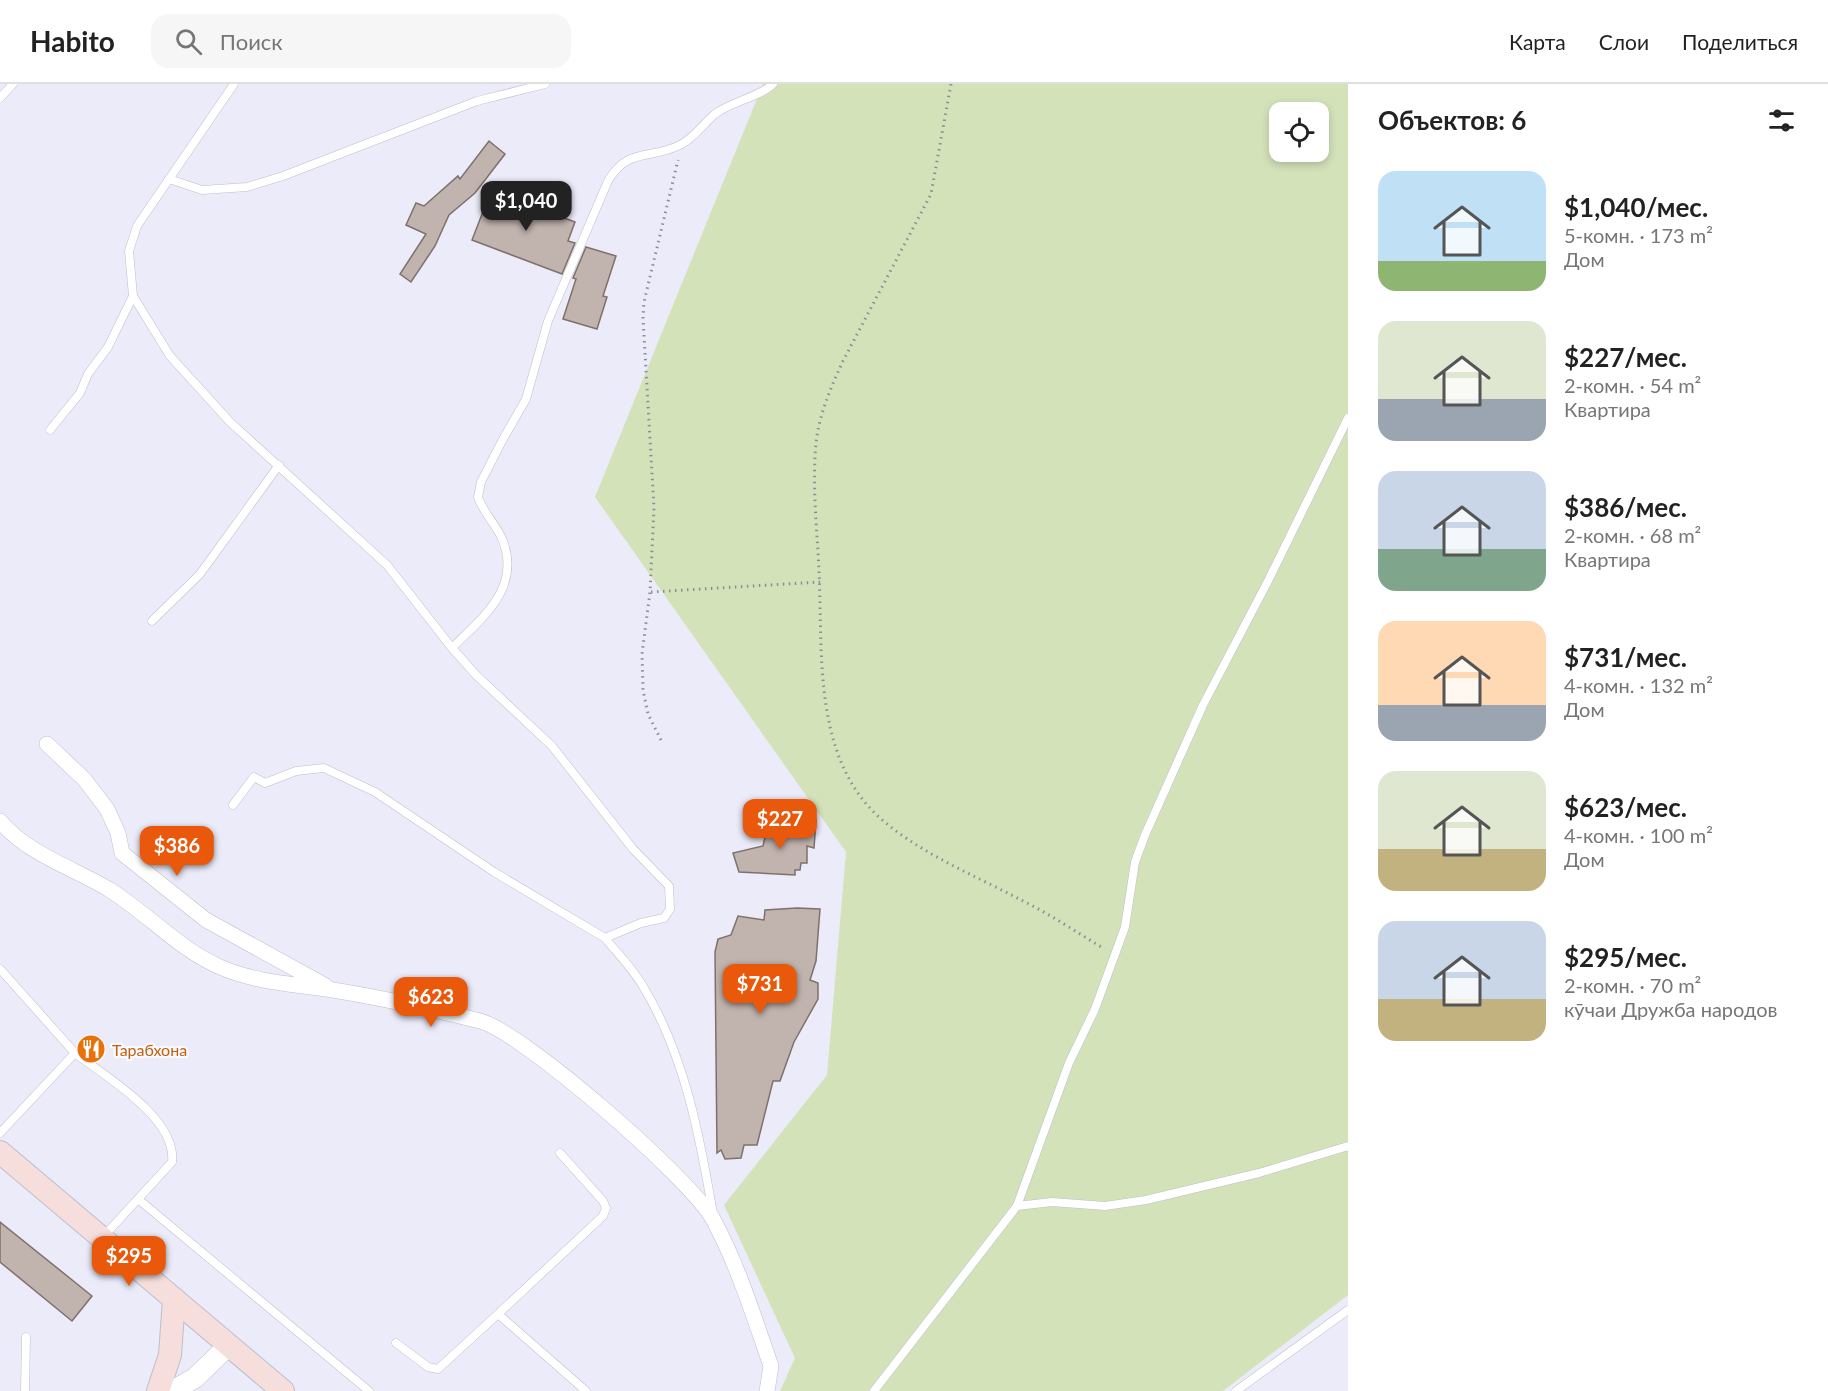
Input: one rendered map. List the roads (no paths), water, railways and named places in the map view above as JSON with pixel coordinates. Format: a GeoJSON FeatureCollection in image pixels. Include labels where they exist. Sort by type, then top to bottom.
{"type":"FeatureCollection","features":[{"type":"Feature","properties":{"kind":"main road"},"geometry":{"type":"LineString","coordinates":[[0,1152],[283,1391]]}},
{"type":"Feature","properties":{"kind":"main road"},"geometry":{"type":"LineString","coordinates":[[158,1391],[170,1355],[174,1299]]}},
{"type":"Feature","properties":{"kind":"street"},"geometry":{"type":"LineString","coordinates":[[46,744],[84,779],[101,801],[118,833],[122,853],[206,920],[334,990]]}},
{"type":"Feature","properties":{"kind":"street"},"geometry":{"type":"LineString","coordinates":[[0,821],[17,838],[111,891],[182,945],[219,967],[261,981],[334,990],[496,1026],[634,1134],[675,1174],[713,1218],[771,1366],[767,1391]]}},
{"type":"Feature","properties":{"kind":"street"},"geometry":{"type":"LineString","coordinates":[[171,1391],[195,1378],[229,1346]]}},
{"type":"Feature","properties":{"kind":"lane"},"geometry":{"type":"LineString","coordinates":[[0,98],[13,84]]}},
{"type":"Feature","properties":{"kind":"lane"},"geometry":{"type":"LineString","coordinates":[[234,84],[137,226],[129,251],[133,296],[170,357],[230,422],[387,565],[452,648],[476,675],[552,746],[633,849],[669,886],[670,909],[664,918],[641,922],[605,938]]}},
{"type":"Feature","properties":{"kind":"lane"},"geometry":{"type":"LineString","coordinates":[[169,179],[202,190],[247,187],[283,176],[477,101],[545,84]]}},
{"type":"Feature","properties":{"kind":"lane"},"geometry":{"type":"LineString","coordinates":[[452,648],[494,607],[504,588],[508,572],[503,542],[477,496],[481,482],[526,399],[548,321],[608,181],[615,170],[635,155],[666,151],[682,145],[716,114],[773,84]]}},
{"type":"Feature","properties":{"kind":"lane"},"geometry":{"type":"LineString","coordinates":[[50,430],[80,393],[88,374],[108,347],[133,296]]}},
{"type":"Feature","properties":{"kind":"lane"},"geometry":{"type":"LineString","coordinates":[[874,1391],[1017,1206],[1069,1063],[1095,1009],[1125,927],[1135,862],[1178,755],[1348,418]]}},
{"type":"Feature","properties":{"kind":"lane"},"geometry":{"type":"LineString","coordinates":[[152,621],[200,574],[279,465]]}},
{"type":"Feature","properties":{"kind":"lane"},"geometry":{"type":"LineString","coordinates":[[232,805],[255,777],[265,783],[296,771],[324,768],[375,792],[494,872],[605,938],[643,986],[671,1044],[697,1128],[713,1218]]}},
{"type":"Feature","properties":{"kind":"lane"},"geometry":{"type":"LineString","coordinates":[[0,969],[75,1053],[150,1113],[169,1137],[173,1149],[172,1162],[102,1238]]}},
{"type":"Feature","properties":{"kind":"lane"},"geometry":{"type":"LineString","coordinates":[[0,1133],[75,1053]]}},
{"type":"Feature","properties":{"kind":"lane"},"geometry":{"type":"LineString","coordinates":[[1017,1206],[1052,1202],[1105,1206],[1146,1200],[1259,1173],[1348,1146]]}},
{"type":"Feature","properties":{"kind":"lane"},"geometry":{"type":"LineString","coordinates":[[396,1343],[428,1367],[438,1369],[603,1216],[606,1208],[603,1201],[560,1153]]}},
{"type":"Feature","properties":{"kind":"lane"},"geometry":{"type":"LineString","coordinates":[[138,1199],[369,1391]]}},
{"type":"Feature","properties":{"kind":"lane"},"geometry":{"type":"LineString","coordinates":[[1236,1391],[1348,1310]]}},
{"type":"Feature","properties":{"kind":"lane"},"geometry":{"type":"LineString","coordinates":[[498,1314],[586,1391]]}},
{"type":"Feature","properties":{"kind":"lane"},"geometry":{"type":"LineString","coordinates":[[25,1391],[26,1337]]}},
{"type":"Feature","properties":{"kind":"place","name":"Тарабхона"},"geometry":{"type":"Point","coordinates":[91,1049]}}]}
